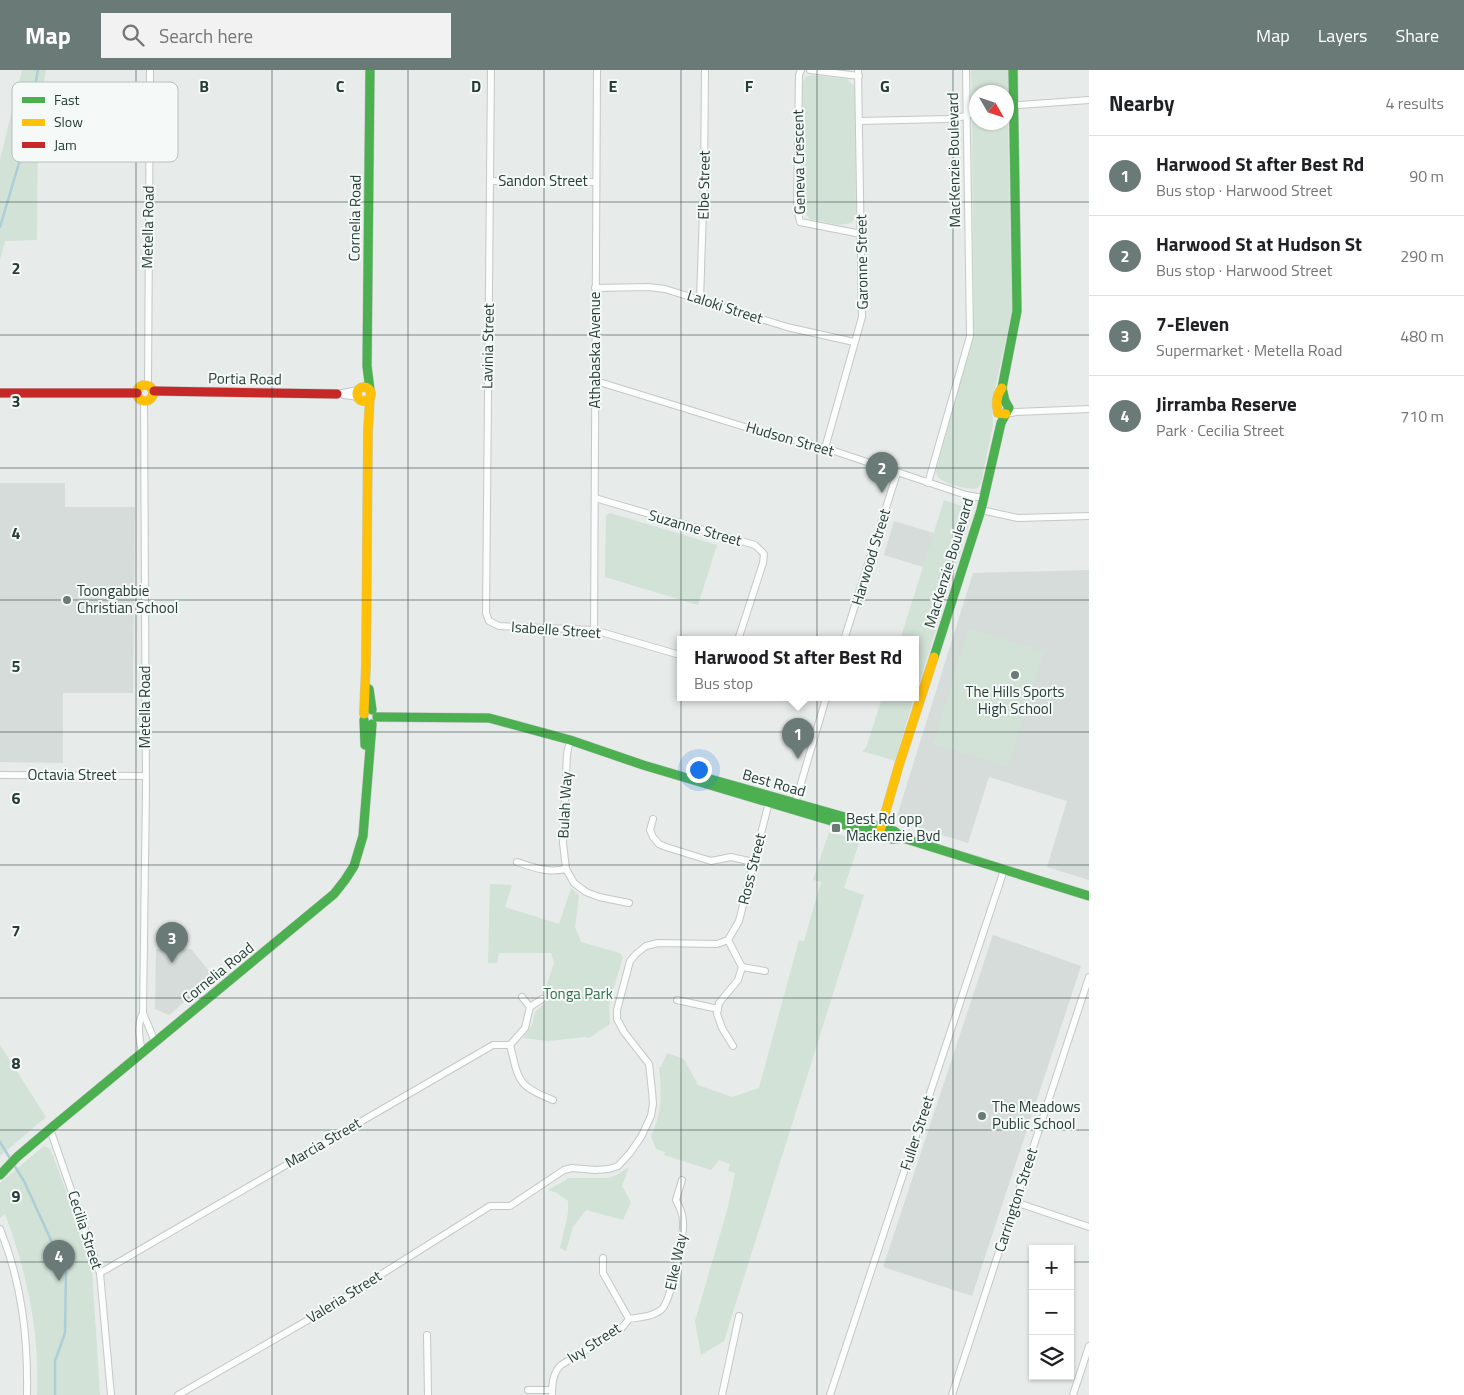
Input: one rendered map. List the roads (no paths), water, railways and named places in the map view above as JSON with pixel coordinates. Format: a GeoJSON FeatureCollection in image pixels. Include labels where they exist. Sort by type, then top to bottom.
{"type":"FeatureCollection","features":[{"type":"Feature","properties":{"kind":"street","name":"Cornelia Road"},"geometry":{"type":"LineString","coordinates":[[0,1172],[334,894],[348,877],[357,861],[363,842],[367,804],[370,717],[366,664],[368,430],[363,394],[367,366],[370,70]]}},
{"type":"Feature","properties":{"kind":"street","name":"Lavinia Street"},"geometry":{"type":"LineString","coordinates":[[489,621],[486,613],[486,603],[491,70]]}},
{"type":"Feature","properties":{"kind":"street","name":"Athabaska Avenue"},"geometry":{"type":"LineString","coordinates":[[594,630],[597,70]]}},
{"type":"Feature","properties":{"kind":"street","name":"Elbe Street"},"geometry":{"type":"LineString","coordinates":[[700,300],[705,70]]}},
{"type":"Feature","properties":{"kind":"street","name":"Geneva Crescent"},"geometry":{"type":"LineString","coordinates":[[801,70],[799,75],[797,208],[800,222],[861,234]]}},
{"type":"Feature","properties":{"kind":"street"},"geometry":{"type":"LineString","coordinates":[[810,70],[859,73]]}},
{"type":"Feature","properties":{"kind":"street","name":"MacKenzie Boulevard"},"geometry":{"type":"LineString","coordinates":[[928,483],[970,336],[966,70]]}},
{"type":"Feature","properties":{"kind":"street"},"geometry":{"type":"LineString","coordinates":[[1012,85],[1013,70]]}},
{"type":"Feature","properties":{"kind":"street","name":"Garonne Street"},"geometry":{"type":"LineString","coordinates":[[825,448],[862,317],[859,73]]}},
{"type":"Feature","properties":{"kind":"street"},"geometry":{"type":"LineString","coordinates":[[1014,105],[1089,100]]}},
{"type":"Feature","properties":{"kind":"street"},"geometry":{"type":"LineString","coordinates":[[860,121],[947,119],[967,116]]}},
{"type":"Feature","properties":{"kind":"street"},"geometry":{"type":"LineString","coordinates":[[1011,130],[1017,311],[1002,388],[997,394],[996,406],[998,413],[1006,414],[1016,412],[1089,410]]}},
{"type":"Feature","properties":{"kind":"street","name":"Metella Road"},"geometry":{"type":"LineString","coordinates":[[150,162],[151,388]]}},
{"type":"Feature","properties":{"kind":"street","name":"Sandon Street"},"geometry":{"type":"LineString","coordinates":[[490,181],[596,182]]}},
{"type":"Feature","properties":{"kind":"street","name":"Laloki Street"},"geometry":{"type":"LineString","coordinates":[[595,288],[656,287],[673,290],[787,327],[854,342]]}},
{"type":"Feature","properties":{"kind":"street","name":"Hudson Street"},"geometry":{"type":"LineString","coordinates":[[596,380],[758,431],[825,448],[966,495],[984,498]]}},
{"type":"Feature","properties":{"kind":"street"},"geometry":{"type":"LineString","coordinates":[[140,386],[151,388],[152,399],[144,401],[139,398],[137,393],[140,386]]}},
{"type":"Feature","properties":{"kind":"street","name":"Portia Road"},"geometry":{"type":"LineString","coordinates":[[151,388],[363,394]]}},
{"type":"Feature","properties":{"kind":"street"},"geometry":{"type":"LineString","coordinates":[[0,393],[137,393]]}},
{"type":"Feature","properties":{"kind":"street","name":"Metella Road"},"geometry":{"type":"LineString","coordinates":[[144,401],[146,572],[143,1013],[155,1042]]}},
{"type":"Feature","properties":{"kind":"street","name":"MacKenzie Boulevard"},"geometry":{"type":"LineString","coordinates":[[880,831],[899,765],[981,510],[1001,423],[1006,414]]}},
{"type":"Feature","properties":{"kind":"street","name":"Harwood Street"},"geometry":{"type":"LineString","coordinates":[[845,636],[897,473]]}},
{"type":"Feature","properties":{"kind":"street","name":"Suzanne Street"},"geometry":{"type":"LineString","coordinates":[[594,498],[755,545],[764,554],[763,563],[739,636]]}},
{"type":"Feature","properties":{"kind":"street"},"geometry":{"type":"LineString","coordinates":[[981,510],[1018,518],[1089,516]]}},
{"type":"Feature","properties":{"kind":"street","name":"Isabelle Street"},"geometry":{"type":"LineString","coordinates":[[489,621],[499,626],[594,630],[677,654]]}},
{"type":"Feature","properties":{"kind":"street"},"geometry":{"type":"LineString","coordinates":[[794,807],[824,701]]}},
{"type":"Feature","properties":{"kind":"street","name":"Best Road"},"geometry":{"type":"LineString","coordinates":[[370,717],[488,718],[570,740],[635,761],[644,760],[794,807],[880,831],[894,831],[903,838],[1089,896]]}},
{"type":"Feature","properties":{"kind":"street","name":"Bulah Way"},"geometry":{"type":"LineString","coordinates":[[566,869],[563,843],[567,754],[570,740]]}},
{"type":"Feature","properties":{"kind":"street","name":"Octavia Street"},"geometry":{"type":"LineString","coordinates":[[0,775],[145,776]]}},
{"type":"Feature","properties":{"kind":"street","name":"Ross Street"},"geometry":{"type":"LineString","coordinates":[[728,940],[739,921],[769,799]]}},
{"type":"Feature","properties":{"kind":"street"},"geometry":{"type":"LineString","coordinates":[[653,819],[651,834],[655,840],[666,847],[711,861],[731,857],[753,862]]}},
{"type":"Feature","properties":{"kind":"street"},"geometry":{"type":"LineString","coordinates":[[517,862],[535,869],[554,872],[566,869],[574,883],[586,892],[599,897],[629,903]]}},
{"type":"Feature","properties":{"kind":"street","name":"Fuller Street"},"geometry":{"type":"LineString","coordinates":[[830,1395],[1004,870]]}},
{"type":"Feature","properties":{"kind":"street"},"geometry":{"type":"LineString","coordinates":[[728,940],[742,967],[738,980],[719,1003],[717,1014],[722,1028],[734,1046]]}},
{"type":"Feature","properties":{"kind":"street","name":"Valeria Street"},"geometry":{"type":"LineString","coordinates":[[178,1395],[315,1316],[490,1206],[510,1206],[564,1170],[572,1168],[609,1169],[618,1166],[630,1153],[647,1126],[653,1104],[649,1064],[624,1032],[617,1015],[630,960],[646,946],[658,943],[717,944],[728,940]]}},
{"type":"Feature","properties":{"kind":"street"},"geometry":{"type":"LineString","coordinates":[[742,967],[765,971]]}},
{"type":"Feature","properties":{"kind":"street","name":"Carrington Street"},"geometry":{"type":"LineString","coordinates":[[952,1395],[1089,976]]}},
{"type":"Feature","properties":{"kind":"street"},"geometry":{"type":"LineString","coordinates":[[522,996],[530,1007]]}},
{"type":"Feature","properties":{"kind":"street"},"geometry":{"type":"LineString","coordinates":[[542,999],[530,1007],[525,1028],[510,1045],[516,1073],[522,1085],[553,1100]]}},
{"type":"Feature","properties":{"kind":"street"},"geometry":{"type":"LineString","coordinates":[[676,1000],[718,1009]]}},
{"type":"Feature","properties":{"kind":"street","name":"Metella Road"},"geometry":{"type":"LineString","coordinates":[[142,1053],[139,1025],[143,1013]]}},
{"type":"Feature","properties":{"kind":"street","name":"Marcia Street"},"geometry":{"type":"LineString","coordinates":[[100,1273],[493,1045],[510,1045]]}},
{"type":"Feature","properties":{"kind":"street","name":"Cecilia Street"},"geometry":{"type":"LineString","coordinates":[[50,1129],[100,1273],[111,1395]]}},
{"type":"Feature","properties":{"kind":"street","name":"Elke Way"},"geometry":{"type":"LineString","coordinates":[[629,1319],[653,1315],[663,1308],[671,1291],[682,1244],[682,1213],[676,1200],[682,1180]]}},
{"type":"Feature","properties":{"kind":"street"},"geometry":{"type":"LineString","coordinates":[[1015,1202],[1089,1227]]}},
{"type":"Feature","properties":{"kind":"street"},"geometry":{"type":"LineString","coordinates":[[0,1229],[13,1267],[23,1313],[27,1339],[27,1395]]}},
{"type":"Feature","properties":{"kind":"street"},"geometry":{"type":"LineString","coordinates":[[604,1258],[603,1273],[629,1319]]}},
{"type":"Feature","properties":{"kind":"street"},"geometry":{"type":"LineString","coordinates":[[722,1395],[739,1316]]}},
{"type":"Feature","properties":{"kind":"street","name":"Ivy Street"},"geometry":{"type":"LineString","coordinates":[[552,1392],[552,1379],[561,1365],[621,1329],[629,1319]]}},
{"type":"Feature","properties":{"kind":"street"},"geometry":{"type":"LineString","coordinates":[[428,1334],[428,1395]]}},
{"type":"Feature","properties":{"kind":"street"},"geometry":{"type":"LineString","coordinates":[[1073,1395],[1089,1346]]}},
{"type":"Feature","properties":{"kind":"street"},"geometry":{"type":"LineString","coordinates":[[528,1390],[552,1392]]}},
{"type":"Feature","properties":{"kind":"waterway"},"geometry":{"type":"LineString","coordinates":[[36,82],[38,70]]}},
{"type":"Feature","properties":{"kind":"waterway"},"geometry":{"type":"LineString","coordinates":[[0,227],[19,162]]}},
{"type":"Feature","properties":{"kind":"waterway"},"geometry":{"type":"LineString","coordinates":[[0,1142],[11,1160]]}},
{"type":"Feature","properties":{"kind":"waterway"},"geometry":{"type":"LineString","coordinates":[[14,1165],[24,1181],[66,1273],[65,1333],[55,1361],[55,1395]]}},
{"type":"Feature","properties":{"kind":"place","name":"Harwood St at Hudson St"},"geometry":{"type":"Point","coordinates":[882,493]}},
{"type":"Feature","properties":{"kind":"place","name":"Toongabbie Christian School"},"geometry":{"type":"Point","coordinates":[67,600]}},
{"type":"Feature","properties":{"kind":"place","name":"The Hills Sports High School"},"geometry":{"type":"Point","coordinates":[1015,675]}},
{"type":"Feature","properties":{"kind":"place","name":"Harwood St after Best Rd"},"geometry":{"type":"Point","coordinates":[798,759]}},
{"type":"Feature","properties":{"kind":"place","name":"Best Rd opp Mackenzie Bvd"},"geometry":{"type":"Point","coordinates":[836,828]}},
{"type":"Feature","properties":{"kind":"place","name":"7-Eleven"},"geometry":{"type":"Point","coordinates":[172,963]}},
{"type":"Feature","properties":{"kind":"place","name":"The Meadows Public School"},"geometry":{"type":"Point","coordinates":[982,1116]}},
{"type":"Feature","properties":{"kind":"place","name":"Jirramba Reserve"},"geometry":{"type":"Point","coordinates":[59,1281]}},
{"type":"Feature","properties":{"kind":"park label","name":"Tonga Park"},"geometry":{"type":"Point","coordinates":[578,994]}}]}
